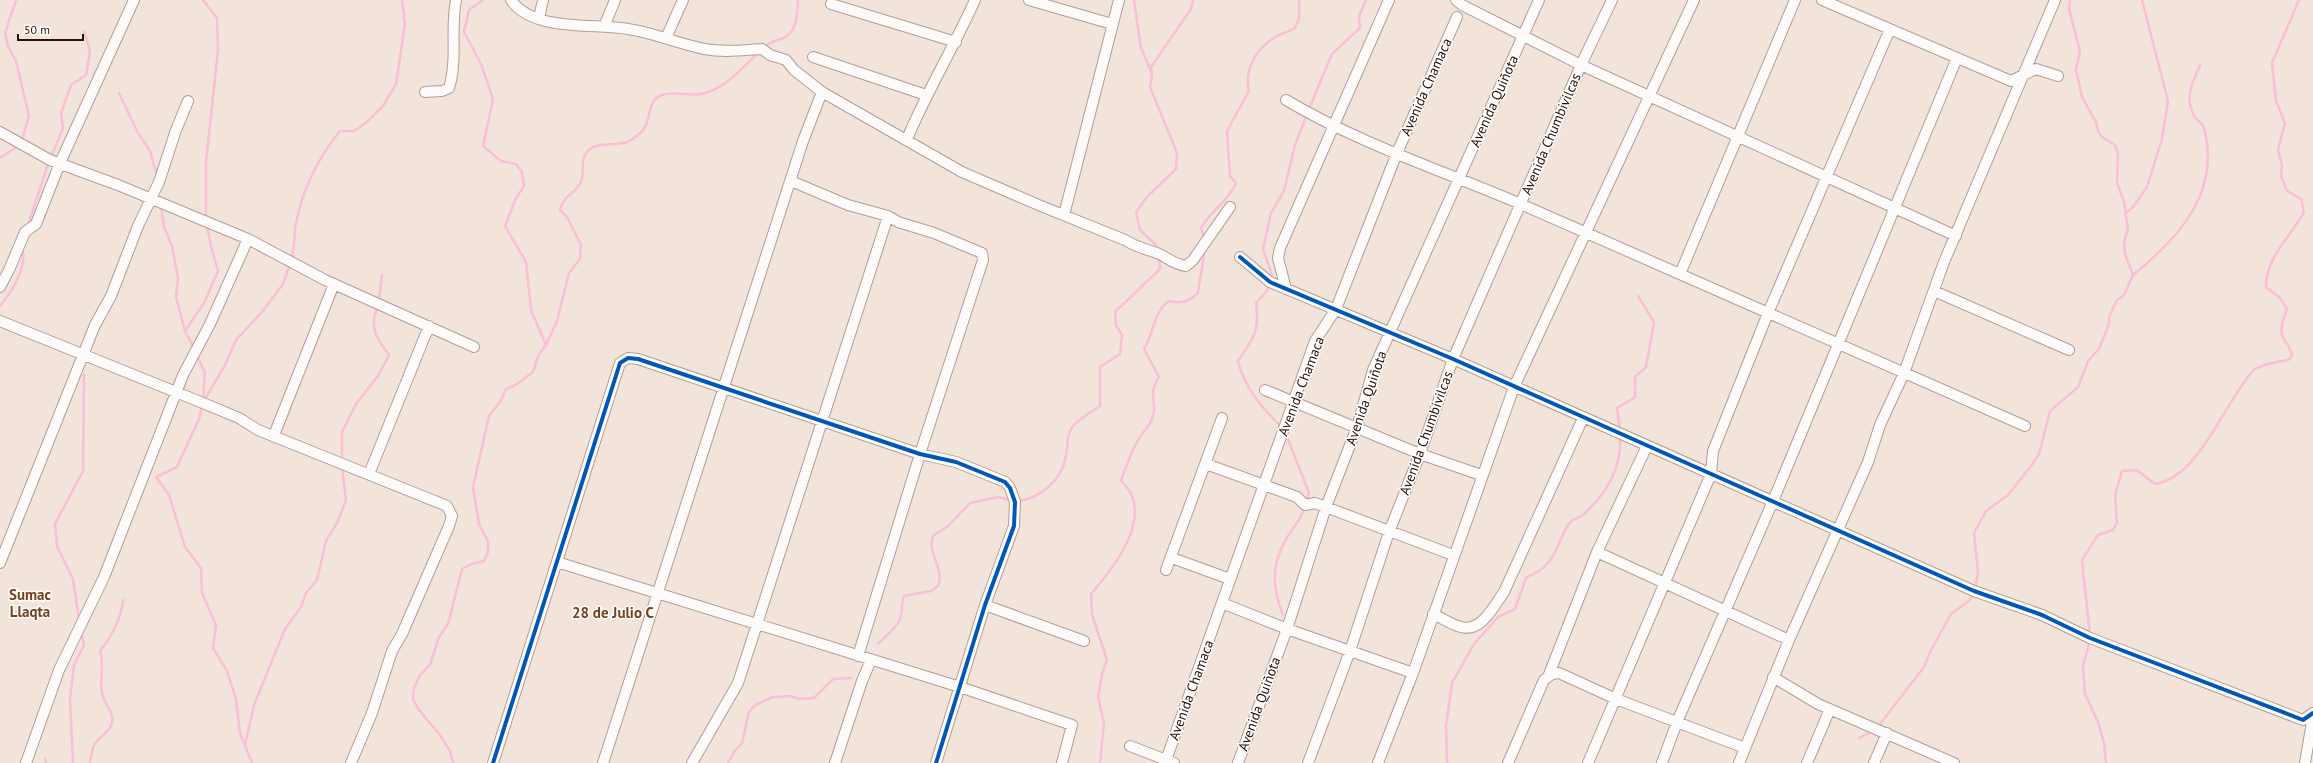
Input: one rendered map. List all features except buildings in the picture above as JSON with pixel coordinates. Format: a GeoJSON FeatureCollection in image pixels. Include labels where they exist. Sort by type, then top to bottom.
{"type":"FeatureCollection","features":[{"type":"Feature","properties":{"kind":"street"},"geometry":{"type":"LineString","coordinates":[[0,287],[25,232],[36,224],[60,163],[134,0]]}},
{"type":"Feature","properties":{"kind":"street"},"geometry":{"type":"LineString","coordinates":[[425,92],[442,91],[449,88],[454,72],[454,11],[456,0]]}},
{"type":"Feature","properties":{"kind":"street"},"geometry":{"type":"LineString","coordinates":[[511,0],[520,11],[539,18],[587,27],[629,29],[706,50],[729,52],[762,49],[770,55],[786,60],[794,70],[822,92],[907,139],[962,172],[1125,240],[1136,248],[1159,254],[1175,265],[1186,266],[1194,260],[1230,207]]}},
{"type":"Feature","properties":{"kind":"street"},"geometry":{"type":"LineString","coordinates":[[539,18],[543,0]]}},
{"type":"Feature","properties":{"kind":"street"},"geometry":{"type":"LineString","coordinates":[[604,27],[615,0]]}},
{"type":"Feature","properties":{"kind":"street"},"geometry":{"type":"LineString","coordinates":[[666,38],[683,0]]}},
{"type":"Feature","properties":{"kind":"street"},"geometry":{"type":"LineString","coordinates":[[907,139],[926,95],[956,42],[975,0]]}},
{"type":"Feature","properties":{"kind":"street"},"geometry":{"type":"LineString","coordinates":[[1029,0],[1112,24]]}},
{"type":"Feature","properties":{"kind":"street"},"geometry":{"type":"LineString","coordinates":[[1064,215],[1118,0]]}},
{"type":"Feature","properties":{"kind":"street"},"geometry":{"type":"LineString","coordinates":[[1286,289],[1278,258],[1280,248],[1389,0]]}},
{"type":"Feature","properties":{"kind":"street"},"geometry":{"type":"LineString","coordinates":[[1456,0],[1462,5],[1523,37],[1581,65],[1956,236]]}},
{"type":"Feature","properties":{"kind":"street","name":"Avenida Quiñota"},"geometry":{"type":"LineString","coordinates":[[1238,763],[1287,629],[1326,507],[1357,427],[1373,370],[1539,0]]}},
{"type":"Feature","properties":{"kind":"street","name":"Avenida Chumbivilcas"},"geometry":{"type":"LineString","coordinates":[[1308,763],[1350,651],[1390,532],[1420,454],[1453,359],[1581,65],[1612,0]]}},
{"type":"Feature","properties":{"kind":"street"},"geometry":{"type":"LineString","coordinates":[[1378,763],[1413,673],[1481,475],[1514,387],[1694,0]]}},
{"type":"Feature","properties":{"kind":"street"},"geometry":{"type":"LineString","coordinates":[[1680,274],[1795,0]]}},
{"type":"Feature","properties":{"kind":"street"},"geometry":{"type":"LineString","coordinates":[[1822,0],[2011,80],[2036,69],[2058,76]]}},
{"type":"Feature","properties":{"kind":"street"},"geometry":{"type":"LineString","coordinates":[[1739,763],[1773,677],[1839,531],[1868,462],[1880,425],[1904,373],[1956,236],[2055,0]]}},
{"type":"Feature","properties":{"kind":"street"},"geometry":{"type":"LineString","coordinates":[[831,4],[956,42]]}},
{"type":"Feature","properties":{"kind":"street","name":"Avenida Chamaca"},"geometry":{"type":"LineString","coordinates":[[1168,762],[1230,579],[1263,485],[1295,401],[1315,341],[1336,309],[1397,153],[1457,17]]}},
{"type":"Feature","properties":{"kind":"street"},"geometry":{"type":"LineString","coordinates":[[1588,763],[1711,474],[1713,451],[1768,313],[1890,29]]}},
{"type":"Feature","properties":{"kind":"street"},"geometry":{"type":"LineString","coordinates":[[813,57],[926,95]]}},
{"type":"Feature","properties":{"kind":"street"},"geometry":{"type":"LineString","coordinates":[[1662,763],[1677,722],[1773,501],[1957,58]]}},
{"type":"Feature","properties":{"kind":"street"},"geometry":{"type":"LineString","coordinates":[[603,763],[791,181],[822,92]]}},
{"type":"Feature","properties":{"kind":"street"},"geometry":{"type":"LineString","coordinates":[[0,563],[95,325],[111,296],[150,199],[159,182],[176,130],[188,100]]}},
{"type":"Feature","properties":{"kind":"street"},"geometry":{"type":"LineString","coordinates":[[1286,100],[1308,113],[1397,153],[1521,204],[2025,426]]}},
{"type":"Feature","properties":{"kind":"street"},"geometry":{"type":"LineString","coordinates":[[0,132],[32,151],[248,239],[334,284],[474,347]]}},
{"type":"Feature","properties":{"kind":"street"},"geometry":{"type":"LineString","coordinates":[[791,181],[854,208],[888,216],[898,222],[934,233],[974,249],[982,253],[984,260],[920,454],[858,656]]}},
{"type":"Feature","properties":{"kind":"street"},"geometry":{"type":"LineString","coordinates":[[692,763],[738,682],[888,216]]}},
{"type":"Feature","properties":{"kind":"street"},"geometry":{"type":"LineString","coordinates":[[26,763],[59,670],[104,577],[183,375],[210,324],[248,239]]}},
{"type":"Feature","properties":{"kind":"street"},"geometry":{"type":"LineString","coordinates":[[1240,257],[1270,282],[1390,331],[1974,591],[2042,615],[2090,638],[2303,720],[2313,714]]}},
{"type":"Feature","properties":{"kind":"street"},"geometry":{"type":"LineString","coordinates":[[274,435],[334,284]]}},
{"type":"Feature","properties":{"kind":"street"},"geometry":{"type":"LineString","coordinates":[[1934,291],[2069,350]]}},
{"type":"Feature","properties":{"kind":"street"},"geometry":{"type":"LineString","coordinates":[[0,321],[239,418],[258,430],[274,435],[447,506],[452,516],[402,634],[392,650],[372,713],[351,763]]}},
{"type":"Feature","properties":{"kind":"street"},"geometry":{"type":"LineString","coordinates":[[369,474],[429,326]]}},
{"type":"Feature","properties":{"kind":"street"},"geometry":{"type":"LineString","coordinates":[[495,763],[620,363],[628,358],[638,359],[724,387],[920,454],[956,462],[1005,482],[1010,488],[1015,502],[1014,526],[985,605],[936,763]]}},
{"type":"Feature","properties":{"kind":"street"},"geometry":{"type":"LineString","coordinates":[[1265,390],[1295,401],[1420,454],[1481,475]]}},
{"type":"Feature","properties":{"kind":"street"},"geometry":{"type":"LineString","coordinates":[[1166,570],[1172,558],[1222,418]]}},
{"type":"Feature","properties":{"kind":"street"},"geometry":{"type":"LineString","coordinates":[[1433,614],[1462,628],[1476,626],[1486,618],[1504,592],[1583,418]]}},
{"type":"Feature","properties":{"kind":"street"},"geometry":{"type":"LineString","coordinates":[[1508,763],[1531,707],[1548,677],[1597,552],[1647,446]]}},
{"type":"Feature","properties":{"kind":"street"},"geometry":{"type":"LineString","coordinates":[[1206,464],[1297,497],[1305,505],[1315,503],[1453,555]]}},
{"type":"Feature","properties":{"kind":"street"},"geometry":{"type":"LineString","coordinates":[[1597,552],[1789,640]]}},
{"type":"Feature","properties":{"kind":"street"},"geometry":{"type":"LineString","coordinates":[[1172,558],[1230,579]]}},
{"type":"Feature","properties":{"kind":"street"},"geometry":{"type":"LineString","coordinates":[[557,562],[758,623],[858,656],[960,687],[1072,725],[1062,763]]}},
{"type":"Feature","properties":{"kind":"street"},"geometry":{"type":"LineString","coordinates":[[1222,603],[1287,629],[1413,673]]}},
{"type":"Feature","properties":{"kind":"street"},"geometry":{"type":"LineString","coordinates":[[985,605],[1084,641]]}},
{"type":"Feature","properties":{"kind":"street"},"geometry":{"type":"LineString","coordinates":[[835,763],[862,681],[871,660]]}},
{"type":"Feature","properties":{"kind":"street"},"geometry":{"type":"LineString","coordinates":[[1548,677],[1559,673],[1616,699],[1745,748]]}},
{"type":"Feature","properties":{"kind":"street"},"geometry":{"type":"LineString","coordinates":[[1773,677],[1830,709],[1954,763]]}},
{"type":"Feature","properties":{"kind":"street"},"geometry":{"type":"LineString","coordinates":[[1808,763],[1830,709]]}},
{"type":"Feature","properties":{"kind":"street"},"geometry":{"type":"LineString","coordinates":[[2305,763],[2313,714]]}},
{"type":"Feature","properties":{"kind":"street"},"geometry":{"type":"LineString","coordinates":[[1874,763],[1887,733]]}},
{"type":"Feature","properties":{"kind":"street"},"geometry":{"type":"LineString","coordinates":[[1130,746],[1168,762]]}},
{"type":"Feature","properties":{"kind":"waterway"},"geometry":{"type":"LineString","coordinates":[[16,0],[5,33],[8,46],[16,61],[29,116],[22,140]]}},
{"type":"Feature","properties":{"kind":"waterway"},"geometry":{"type":"LineString","coordinates":[[203,0],[217,18],[218,50],[206,162],[206,218]]}},
{"type":"Feature","properties":{"kind":"waterway"},"geometry":{"type":"LineString","coordinates":[[291,260],[299,210],[307,186],[318,163],[340,131],[354,131],[367,122],[383,106],[396,84],[405,24],[402,0]]}},
{"type":"Feature","properties":{"kind":"waterway"},"geometry":{"type":"LineString","coordinates":[[483,0],[469,10],[464,32],[481,64],[493,99],[483,146],[501,161],[516,164],[522,172],[524,186],[516,198],[505,226],[526,262],[531,310],[546,345]]}},
{"type":"Feature","properties":{"kind":"waterway"},"geometry":{"type":"LineString","coordinates":[[764,47],[787,36],[794,28],[798,0]]}},
{"type":"Feature","properties":{"kind":"waterway"},"geometry":{"type":"LineString","coordinates":[[1134,0],[1141,48],[1151,71]]}},
{"type":"Feature","properties":{"kind":"waterway"},"geometry":{"type":"LineString","coordinates":[[1157,250],[1155,244],[1140,230],[1136,212],[1148,196],[1176,169],[1177,153],[1150,87],[1152,75],[1151,67],[1191,9],[1193,0]]}},
{"type":"Feature","properties":{"kind":"waterway"},"geometry":{"type":"LineString","coordinates":[[1204,238],[1201,228],[1209,216],[1228,196],[1236,183],[1230,176],[1227,131],[1249,91],[1248,76],[1252,62],[1261,49],[1272,39],[1295,28],[1299,19],[1299,0]]}},
{"type":"Feature","properties":{"kind":"waterway"},"geometry":{"type":"LineString","coordinates":[[1309,109],[1332,54],[1360,28],[1359,16],[1366,0]]}},
{"type":"Feature","properties":{"kind":"waterway"},"geometry":{"type":"LineString","coordinates":[[1975,589],[1978,572],[1974,533],[1986,511],[2008,495],[2039,454],[2050,411],[2078,387],[2088,361],[2099,349],[2109,324],[2109,317],[2117,300],[2124,295],[2133,275],[2125,254],[2124,241],[2128,229],[2124,202],[2117,183],[2118,153],[2115,145],[2102,137],[2098,131],[2096,122],[2082,97],[2076,70],[2080,51],[2069,9],[2070,0]]}},
{"type":"Feature","properties":{"kind":"waterway"},"geometry":{"type":"LineString","coordinates":[[2125,214],[2133,207],[2147,187],[2162,139],[2168,101],[2142,0]]}},
{"type":"Feature","properties":{"kind":"waterway"},"geometry":{"type":"LineString","coordinates":[[2090,635],[2082,560],[2098,535],[2113,530],[2117,523],[2115,495],[2122,471],[2137,470],[2155,484],[2171,479],[2185,468],[2198,454],[2232,400],[2253,371],[2265,365],[2288,360],[2292,356],[2282,335],[2283,322],[2287,309],[2280,298],[2266,287],[2267,276],[2275,256],[2304,212],[2301,199],[2287,191],[2281,176],[2282,165],[2278,150],[2285,123],[2276,101],[2272,63],[2299,0]]}},
{"type":"Feature","properties":{"kind":"waterway"},"geometry":{"type":"LineString","coordinates":[[51,157],[63,128],[61,113],[71,85],[86,75],[90,51],[84,31]]}},
{"type":"Feature","properties":{"kind":"waterway"},"geometry":{"type":"LineString","coordinates":[[453,763],[450,751],[440,735],[419,710],[413,699],[414,688],[420,675],[430,665],[439,637],[448,624],[462,569],[471,564],[484,561],[488,552],[488,541],[479,524],[473,487],[489,416],[500,402],[506,389],[517,384],[533,372],[539,354],[546,345],[557,321],[569,273],[580,259],[581,245],[567,217],[560,210],[562,205],[566,198],[580,184],[582,180],[583,159],[591,148],[631,140],[645,127],[651,106],[657,98],[667,94],[701,94],[709,92],[732,78],[758,53]]}},
{"type":"Feature","properties":{"kind":"waterway"},"geometry":{"type":"LineString","coordinates":[[2133,275],[2150,261],[2180,229],[2192,212],[2201,193],[2207,173],[2208,151],[2204,128],[2191,110],[2189,97],[2192,84],[2200,65]]}},
{"type":"Feature","properties":{"kind":"waterway"},"geometry":{"type":"LineString","coordinates":[[119,93],[137,131],[150,151],[157,175]]}},
{"type":"Feature","properties":{"kind":"waterway"},"geometry":{"type":"LineString","coordinates":[[1271,279],[1272,275],[1263,249],[1271,213],[1284,191],[1295,145],[1307,115]]}},
{"type":"Feature","properties":{"kind":"waterway"},"geometry":{"type":"LineString","coordinates":[[0,158],[18,146]]}},
{"type":"Feature","properties":{"kind":"waterway"},"geometry":{"type":"LineString","coordinates":[[28,225],[49,161]]}},
{"type":"Feature","properties":{"kind":"waterway"},"geometry":{"type":"LineString","coordinates":[[161,206],[164,227],[172,246],[178,278],[176,297],[185,331]]}},
{"type":"Feature","properties":{"kind":"waterway"},"geometry":{"type":"LineString","coordinates":[[194,348],[185,331],[204,303],[218,271],[211,247],[207,225]]}},
{"type":"Feature","properties":{"kind":"waterway"},"geometry":{"type":"LineString","coordinates":[[0,306],[14,286],[21,271],[23,263],[22,248]]}},
{"type":"Feature","properties":{"kind":"waterway"},"geometry":{"type":"LineString","coordinates":[[1100,763],[1104,723],[1098,697],[1102,674],[1107,660],[1092,615],[1091,594],[1108,574],[1124,549],[1134,522],[1135,509],[1132,496],[1121,481],[1135,445],[1152,419],[1154,413],[1153,389],[1159,377],[1144,349],[1157,316],[1164,305],[1169,301],[1185,302],[1198,293],[1204,249]]}},
{"type":"Feature","properties":{"kind":"waterway"},"geometry":{"type":"LineString","coordinates":[[1017,501],[1034,496],[1049,487],[1060,473],[1064,465],[1068,436],[1071,429],[1080,419],[1100,406],[1100,367],[1120,354],[1122,335],[1116,325],[1115,312],[1160,269],[1159,257]]}},
{"type":"Feature","properties":{"kind":"waterway"},"geometry":{"type":"LineString","coordinates":[[204,401],[225,365],[236,340],[262,312],[283,284],[290,264]]}},
{"type":"Feature","properties":{"kind":"waterway"},"geometry":{"type":"LineString","coordinates":[[379,302],[382,275]]}},
{"type":"Feature","properties":{"kind":"waterway"},"geometry":{"type":"LineString","coordinates":[[1269,284],[1267,291],[1256,303],[1256,328],[1248,347],[1238,361],[1249,389],[1281,427]]}},
{"type":"Feature","properties":{"kind":"waterway"},"geometry":{"type":"LineString","coordinates":[[1620,430],[1617,408],[1635,397],[1635,377],[1646,367],[1654,322],[1638,296]]}},
{"type":"Feature","properties":{"kind":"waterway"},"geometry":{"type":"LineString","coordinates":[[342,461],[342,432],[356,404],[378,376],[389,355],[375,332],[374,320],[378,307]]}},
{"type":"Feature","properties":{"kind":"waterway"},"geometry":{"type":"LineString","coordinates":[[196,354],[205,373],[203,399]]}},
{"type":"Feature","properties":{"kind":"waterway"},"geometry":{"type":"LineString","coordinates":[[79,620],[73,579],[57,546],[55,524],[83,471],[84,374]]}},
{"type":"Feature","properties":{"kind":"waterway"},"geometry":{"type":"LineString","coordinates":[[202,406],[199,419],[177,467],[156,477],[169,495],[185,547],[201,568],[202,593],[216,625],[213,648],[227,671],[236,699],[240,733],[252,763]]}},
{"type":"Feature","properties":{"kind":"waterway"},"geometry":{"type":"LineString","coordinates":[[1286,434],[1309,493],[1306,502]]}},
{"type":"Feature","properties":{"kind":"waterway"},"geometry":{"type":"LineString","coordinates":[[1447,763],[1446,726],[1452,683],[1474,644],[1498,617],[1515,609],[1526,578],[1537,572],[1550,561],[1570,522],[1583,515],[1599,498],[1611,480],[1615,470],[1620,448],[1620,437]]}},
{"type":"Feature","properties":{"kind":"waterway"},"geometry":{"type":"LineString","coordinates":[[245,745],[254,705],[285,629],[301,607],[306,593],[317,580],[326,541],[337,523],[346,500],[342,468]]}},
{"type":"Feature","properties":{"kind":"waterway"},"geometry":{"type":"LineString","coordinates":[[878,644],[898,623],[904,596],[931,591],[938,586],[940,580],[938,567],[932,549],[933,536],[948,526],[970,503],[998,497],[1012,501]]}},
{"type":"Feature","properties":{"kind":"waterway"},"geometry":{"type":"LineString","coordinates":[[1283,615],[1275,586],[1278,558],[1286,539],[1305,507]]}},
{"type":"Feature","properties":{"kind":"waterway"},"geometry":{"type":"LineString","coordinates":[[1877,728],[1924,667],[1930,652],[1951,614],[1970,600],[1973,594]]}},
{"type":"Feature","properties":{"kind":"waterway"},"geometry":{"type":"LineString","coordinates":[[90,763],[95,744],[112,723],[111,712],[104,700],[101,686],[102,663],[100,651],[115,627],[123,600]]}},
{"type":"Feature","properties":{"kind":"waterway"},"geometry":{"type":"LineString","coordinates":[[73,763],[70,699],[74,665],[84,645],[81,631]]}},
{"type":"Feature","properties":{"kind":"waterway"},"geometry":{"type":"LineString","coordinates":[[2090,640],[2083,666],[2085,694],[2098,722],[2104,743],[2106,763]]}},
{"type":"Feature","properties":{"kind":"waterway"},"geometry":{"type":"LineString","coordinates":[[728,763],[734,752],[742,743],[749,712],[755,705],[773,697],[791,696],[799,699],[814,698],[833,679],[851,678]]}},
{"type":"Feature","properties":{"kind":"waterway"},"geometry":{"type":"LineString","coordinates":[[1859,738],[1873,731]]}},
{"type":"Feature","properties":{"kind":"waterway"},"geometry":{"type":"LineString","coordinates":[[45,759],[46,763]]}},
{"type":"Feature","properties":{"kind":"cycle path"},"geometry":{"type":"LineString","coordinates":[[1240,257],[1270,282],[1453,359],[1974,591],[2042,615],[2090,638],[2303,720],[2313,713]]}},
{"type":"Feature","properties":{"kind":"cycle path"},"geometry":{"type":"LineString","coordinates":[[493,763],[620,363],[628,358],[638,359],[920,454],[956,462],[1005,482],[1010,488],[1015,502],[1014,526],[985,605],[936,763]]}},
{"type":"Feature","properties":{"kind":"district","name":"Sumac Llaqta"},"geometry":{"type":"Point","coordinates":[30,602]}},
{"type":"Feature","properties":{"kind":"district","name":"28 de Julio C"},"geometry":{"type":"Point","coordinates":[613,612]}}]}
